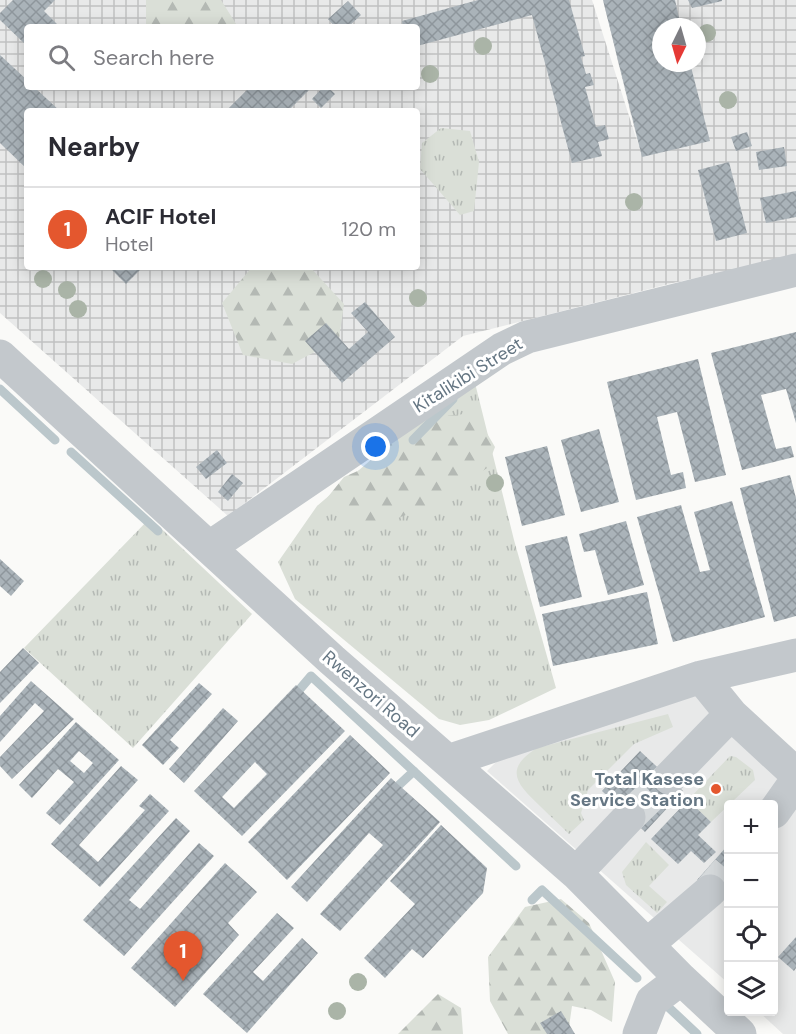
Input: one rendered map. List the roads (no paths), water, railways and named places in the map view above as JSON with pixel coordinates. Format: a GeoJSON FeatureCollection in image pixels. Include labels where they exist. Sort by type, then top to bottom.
{"type":"FeatureCollection","features":[{"type":"Feature","properties":{"kind":"street","name":"Kitalikibi Street"},"geometry":{"type":"LineString","coordinates":[[210,547],[502,349],[526,337],[796,270]]}},
{"type":"Feature","properties":{"kind":"street","name":"Rwenzori Road"},"geometry":{"type":"LineString","coordinates":[[0,356],[332,660],[576,873],[681,979],[740,1034]]}},
{"type":"Feature","properties":{"kind":"street"},"geometry":{"type":"LineString","coordinates":[[448,761],[701,677],[796,655]]}},
{"type":"Feature","properties":{"kind":"street"},"geometry":{"type":"LineString","coordinates":[[701,677],[731,714],[796,774]]}},
{"type":"Feature","properties":{"kind":"street"},"geometry":{"type":"LineString","coordinates":[[669,778],[731,714]]}},
{"type":"Feature","properties":{"kind":"street"},"geometry":{"type":"LineString","coordinates":[[778,806],[796,781]]}},
{"type":"Feature","properties":{"kind":"street"},"geometry":{"type":"LineString","coordinates":[[576,873],[629,817]]}},
{"type":"Feature","properties":{"kind":"street"},"geometry":{"type":"LineString","coordinates":[[648,945],[710,891]]}},
{"type":"Feature","properties":{"kind":"street"},"geometry":{"type":"LineString","coordinates":[[639,1034],[652,1001],[681,979]]}},
{"type":"Feature","properties":{"kind":"waterway"},"geometry":{"type":"LineString","coordinates":[[0,389],[55,440]]}},
{"type":"Feature","properties":{"kind":"waterway"},"geometry":{"type":"LineString","coordinates":[[413,440],[453,399]]}},
{"type":"Feature","properties":{"kind":"waterway"},"geometry":{"type":"LineString","coordinates":[[71,452],[158,531]]}},
{"type":"Feature","properties":{"kind":"waterway"},"geometry":{"type":"LineString","coordinates":[[300,689],[311,676],[516,866]]}},
{"type":"Feature","properties":{"kind":"waterway"},"geometry":{"type":"LineString","coordinates":[[399,785],[414,771]]}},
{"type":"Feature","properties":{"kind":"waterway"},"geometry":{"type":"LineString","coordinates":[[532,900],[542,890],[637,978]]}},
{"type":"Feature","properties":{"kind":"waterway"},"geometry":{"type":"LineString","coordinates":[[665,1004],[697,1034]]}},
{"type":"Feature","properties":{"kind":"tunnel"},"geometry":{"type":"LineString","coordinates":[[629,817],[669,778]]}},
{"type":"Feature","properties":{"kind":"tunnel"},"geometry":{"type":"LineString","coordinates":[[710,891],[724,875]]}},
{"type":"Feature","properties":{"kind":"place","name":"Total Kasese Service Station"},"geometry":{"type":"Point","coordinates":[716,789]}},
{"type":"Feature","properties":{"kind":"place","name":"ACIF Hotel"},"geometry":{"type":"Point","coordinates":[183,981]}}]}
